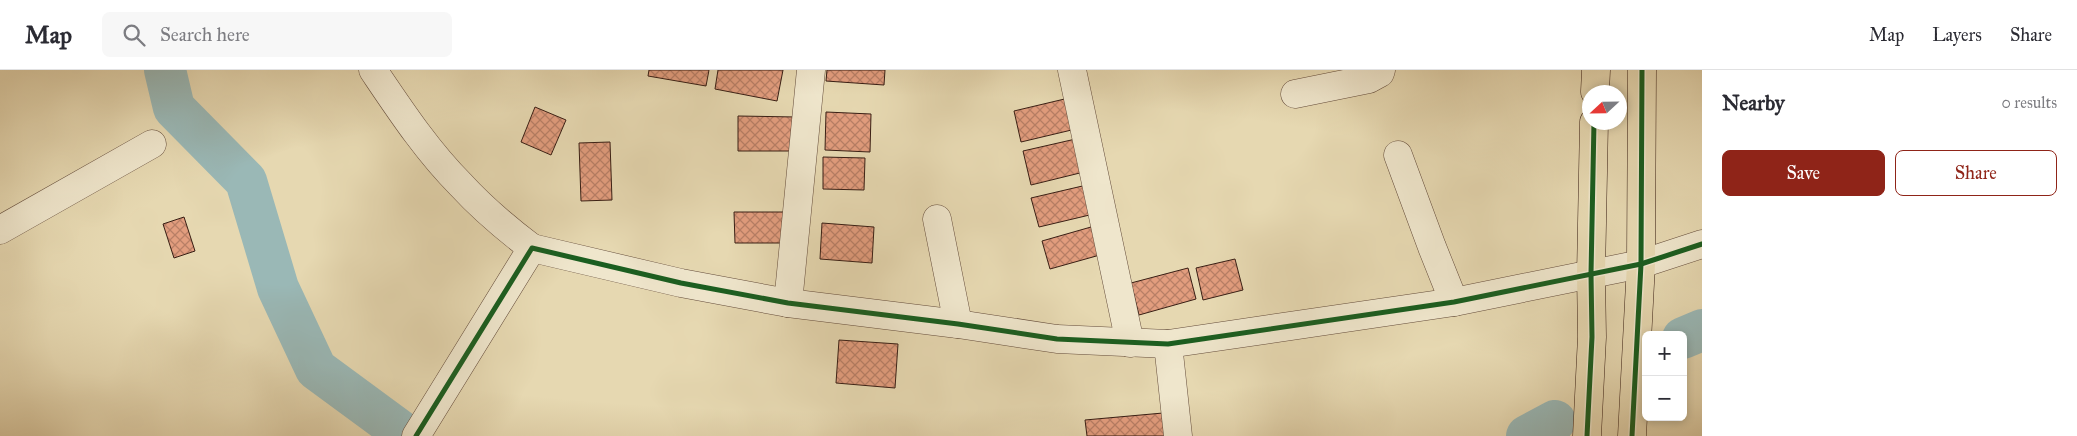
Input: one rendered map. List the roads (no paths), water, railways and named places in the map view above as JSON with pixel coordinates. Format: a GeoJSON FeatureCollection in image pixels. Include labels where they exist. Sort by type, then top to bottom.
{"type":"FeatureCollection","features":[{"type":"Feature","properties":{"kind":"main road"},"geometry":{"type":"LineString","coordinates":[[1595,85],[1596,70]]}},
{"type":"Feature","properties":{"kind":"main road"},"geometry":{"type":"LineString","coordinates":[[1632,436],[1641,264],[1642,70]]}},
{"type":"Feature","properties":{"kind":"main road"},"geometry":{"type":"LineString","coordinates":[[1587,436],[1592,337],[1591,274],[1594,130]]}},
{"type":"Feature","properties":{"kind":"street"},"geometry":{"type":"LineString","coordinates":[[373,70],[407,120],[460,184],[496,220],[532,248],[681,283],[788,303],[958,324],[1057,339],[1168,344],[1454,302],[1641,264],[1702,244]]}},
{"type":"Feature","properties":{"kind":"street"},"geometry":{"type":"LineString","coordinates":[[788,303],[812,70]]}},
{"type":"Feature","properties":{"kind":"street"},"geometry":{"type":"LineString","coordinates":[[1072,70],[1130,343]]}},
{"type":"Feature","properties":{"kind":"street"},"geometry":{"type":"LineString","coordinates":[[1295,94],[1369,79],[1380,73],[1381,70]]}},
{"type":"Feature","properties":{"kind":"street"},"geometry":{"type":"LineString","coordinates":[[0,230],[152,144]]}},
{"type":"Feature","properties":{"kind":"street"},"geometry":{"type":"LineString","coordinates":[[1398,155],[1454,302]]}},
{"type":"Feature","properties":{"kind":"street"},"geometry":{"type":"LineString","coordinates":[[937,219],[958,324]]}},
{"type":"Feature","properties":{"kind":"street"},"geometry":{"type":"LineString","coordinates":[[418,433],[532,248]]}},
{"type":"Feature","properties":{"kind":"street"},"geometry":{"type":"LineString","coordinates":[[1168,344],[1178,436]]}},
{"type":"Feature","properties":{"kind":"waterway"},"geometry":{"type":"LineString","coordinates":[[165,70],[174,108],[246,181],[278,288],[316,369],[407,436]]}},
{"type":"Feature","properties":{"kind":"waterway"},"geometry":{"type":"LineString","coordinates":[[1687,336],[1702,330]]}},
{"type":"Feature","properties":{"kind":"waterway"},"geometry":{"type":"LineString","coordinates":[[1527,436],[1555,421]]}}]}
